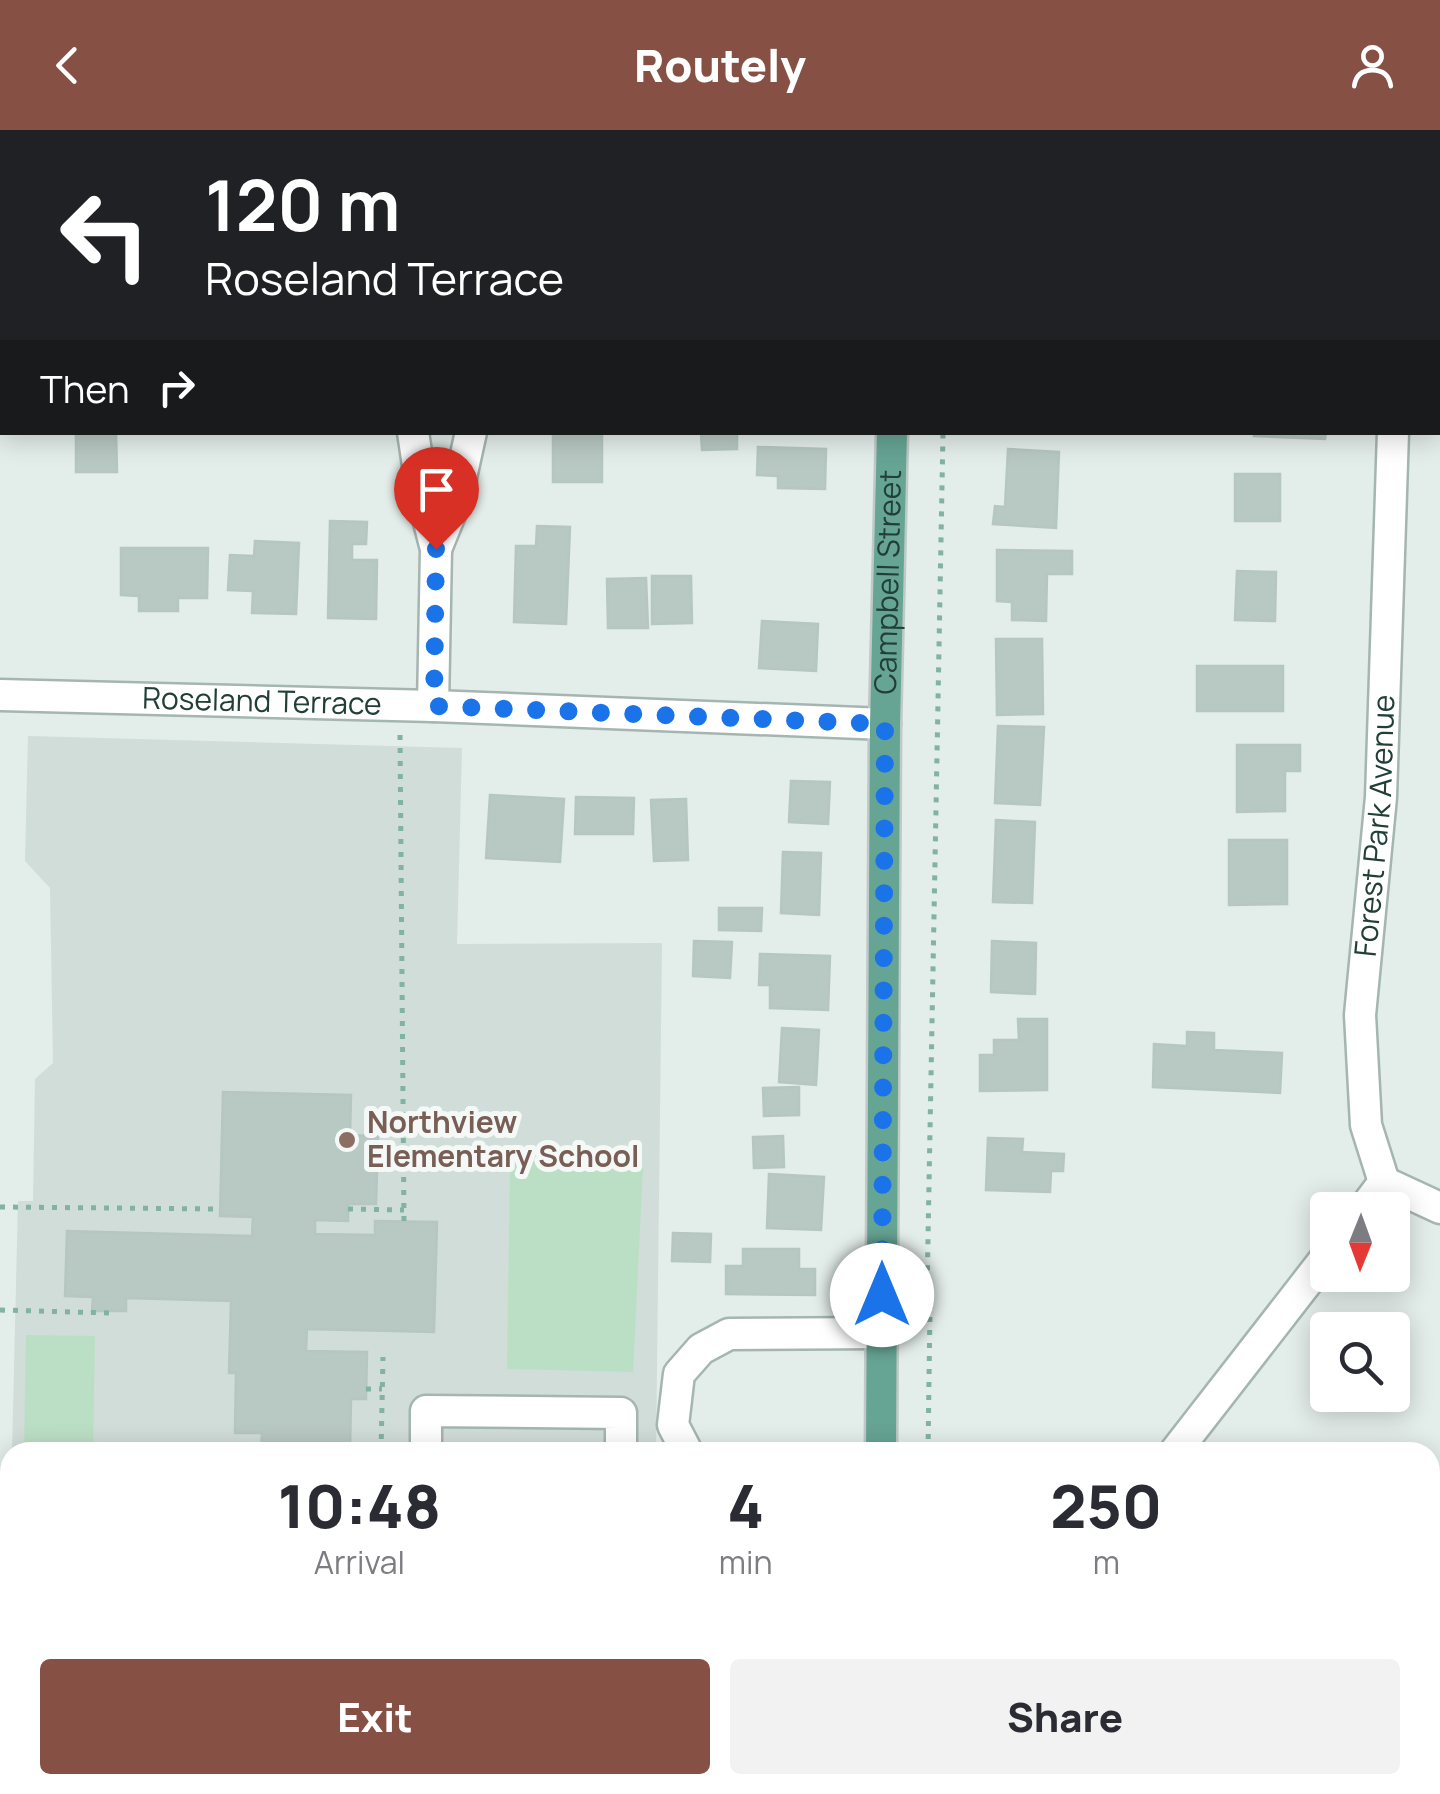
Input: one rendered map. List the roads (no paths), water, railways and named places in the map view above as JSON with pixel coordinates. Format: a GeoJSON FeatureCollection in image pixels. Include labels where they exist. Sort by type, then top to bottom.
{"type":"FeatureCollection","features":[{"type":"Feature","properties":{"kind":"main road","name":"Campbell Street"},"geometry":{"type":"LineString","coordinates":[[881,1442],[885,724],[892,435]]}},
{"type":"Feature","properties":{"kind":"street"},"geometry":{"type":"LineString","coordinates":[[412,435],[436,549],[434,706]]}},
{"type":"Feature","properties":{"kind":"street"},"geometry":{"type":"LineString","coordinates":[[436,549],[456,500],[470,435]]}},
{"type":"Feature","properties":{"kind":"street","name":"Forest Park Avenue"},"geometry":{"type":"LineString","coordinates":[[1384,1182],[1366,1125],[1360,1015],[1381,797],[1393,435]]}},
{"type":"Feature","properties":{"kind":"street","name":"Roseland Terrace"},"geometry":{"type":"LineString","coordinates":[[0,695],[434,706],[885,724]]}},
{"type":"Feature","properties":{"kind":"street"},"geometry":{"type":"LineString","coordinates":[[1376,1192],[1384,1182],[1440,1208]]}},
{"type":"Feature","properties":{"kind":"street"},"geometry":{"type":"LineString","coordinates":[[1183,1442],[1310,1279]]}},
{"type":"Feature","properties":{"kind":"street"},"geometry":{"type":"LineString","coordinates":[[682,1442],[674,1425],[679,1374],[701,1349],[728,1334],[882,1333]]}},
{"type":"Feature","properties":{"kind":"street"},"geometry":{"type":"LineString","coordinates":[[426,1442],[426,1411],[622,1413],[621,1442]]}},
{"type":"Feature","properties":{"kind":"place","name":"Northview Elementary School"},"geometry":{"type":"Point","coordinates":[347,1140]}}]}
